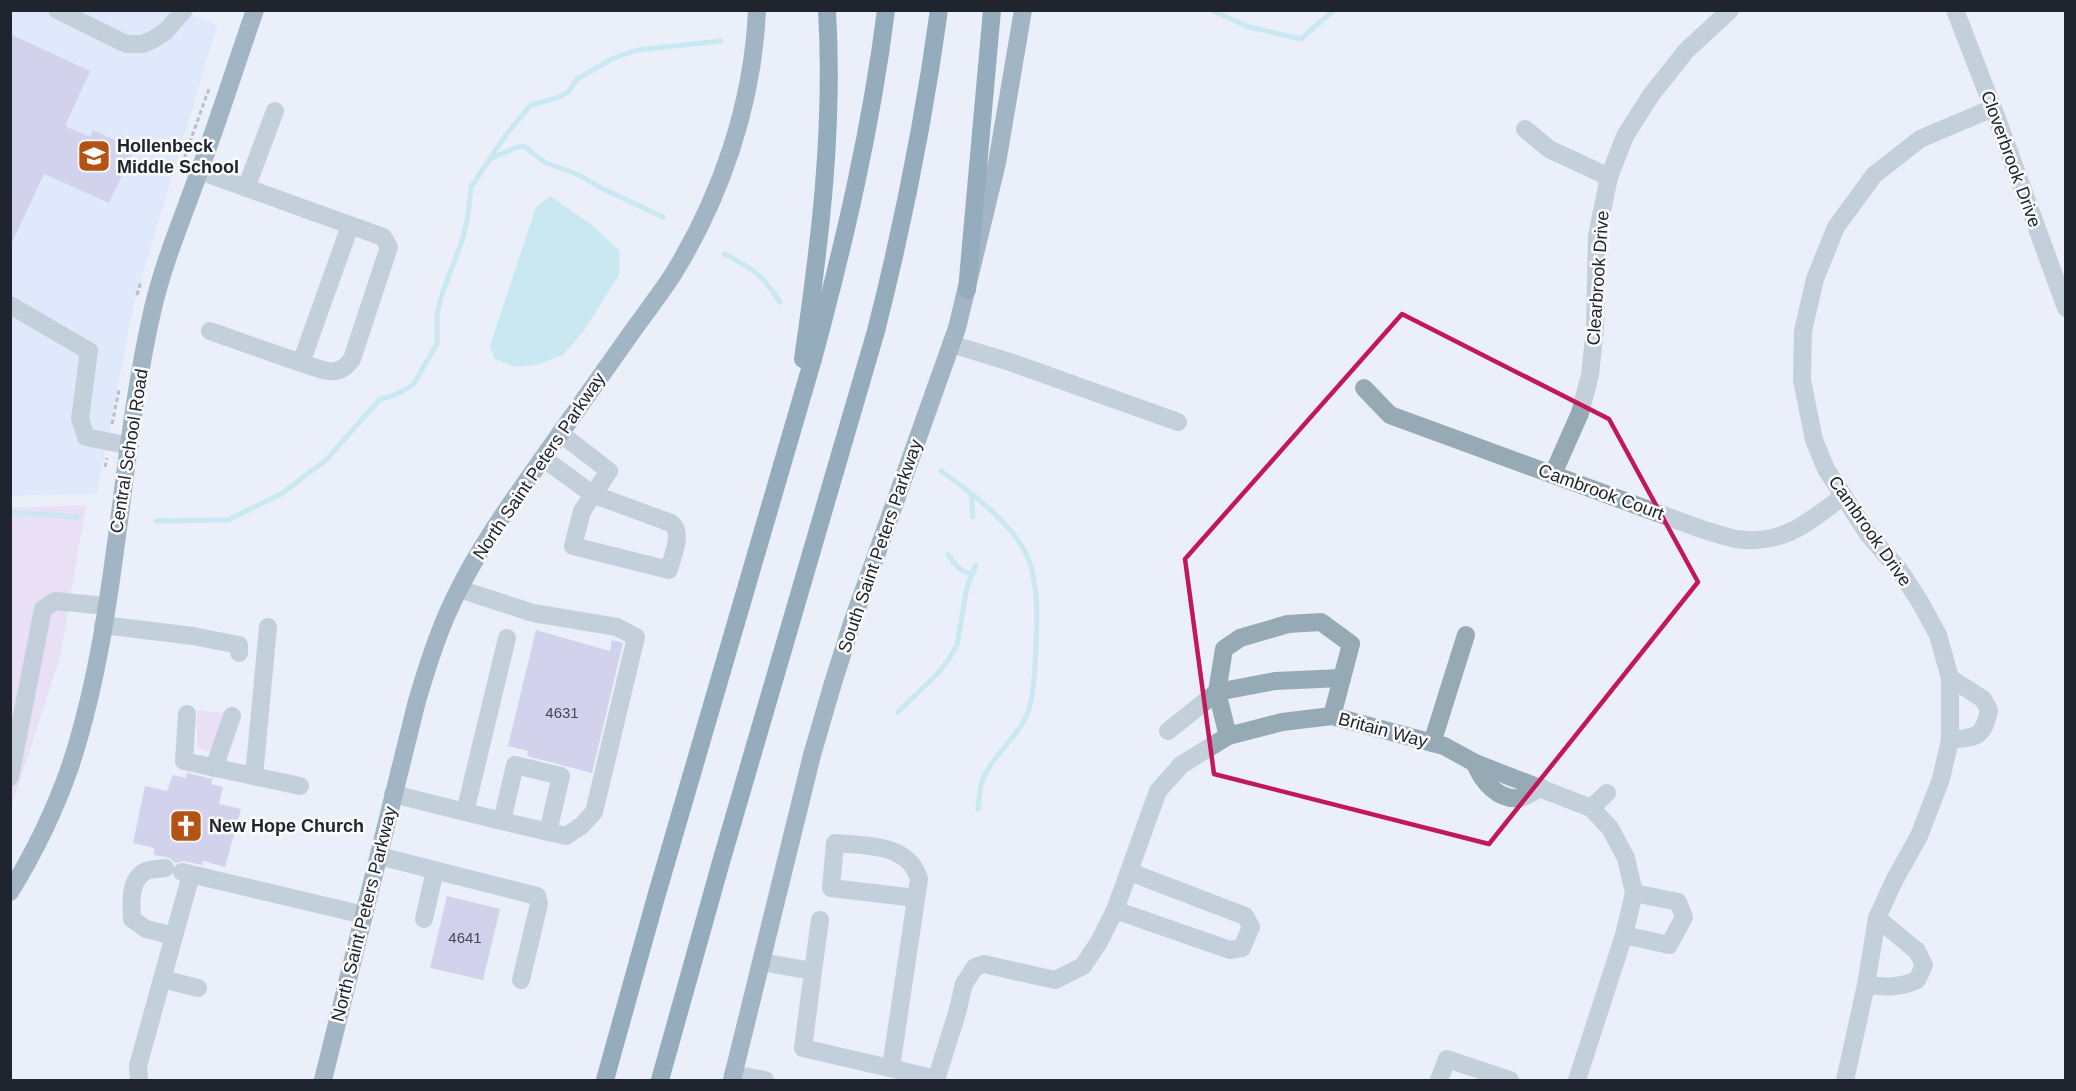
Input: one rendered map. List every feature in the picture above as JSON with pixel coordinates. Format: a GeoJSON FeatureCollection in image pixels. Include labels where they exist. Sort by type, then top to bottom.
{"type":"FeatureCollection","features":[{"type":"Feature","properties":{"kind":"highway"},"geometry":{"type":"LineString","coordinates":[[792,432],[826,185],[830,88],[827,10]]}},
{"type":"Feature","properties":{"kind":"highway"},"geometry":{"type":"LineString","coordinates":[[605,1080],[836,274],[873,103],[886,10]]}},
{"type":"Feature","properties":{"kind":"highway"},"geometry":{"type":"LineString","coordinates":[[660,1080],[896,256],[914,170],[939,10]]}},
{"type":"Feature","properties":{"kind":"highway"},"geometry":{"type":"LineString","coordinates":[[967,290],[992,10]]}},
{"type":"Feature","properties":{"kind":"main road","name":"Central School Road"},"geometry":{"type":"LineString","coordinates":[[10,892],[43,831],[70,768],[88,702],[103,625],[153,306],[169,254],[255,10]]}},
{"type":"Feature","properties":{"kind":"main road","name":"North Saint Peters Parkway"},"geometry":{"type":"LineString","coordinates":[[322,1080],[393,794],[432,651],[459,589],[502,515],[672,275],[710,203],[726,166],[748,83],[757,10]]}},
{"type":"Feature","properties":{"kind":"main road","name":"South Saint Peters Parkway"},"geometry":{"type":"LineString","coordinates":[[732,1077],[832,683],[951,344],[967,290],[997,163],[1023,10]]}},
{"type":"Feature","properties":{"kind":"street"},"geometry":{"type":"LineString","coordinates":[[57,10],[126,44],[143,44],[154,39],[166,31],[184,10]]}},
{"type":"Feature","properties":{"kind":"street","name":"Clearbrook Drive"},"geometry":{"type":"LineString","coordinates":[[1553,474],[1580,413],[1590,375],[1595,328],[1597,236],[1609,177],[1625,136],[1651,95],[1686,51],[1730,10]]}},
{"type":"Feature","properties":{"kind":"street","name":"Cloverbrook Drive"},"geometry":{"type":"LineString","coordinates":[[1955,10],[2066,308]]}},
{"type":"Feature","properties":{"kind":"street","name":"Cambrook Drive"},"geometry":{"type":"LineString","coordinates":[[1845,1080],[1878,918],[1895,879],[1919,836],[1941,779],[1950,740],[1950,678],[1938,634],[1920,602],[1900,571],[1868,534],[1826,469],[1814,440],[1802,380],[1803,331],[1815,279],[1836,227],[1874,175],[1920,139],[1993,108]]}},
{"type":"Feature","properties":{"kind":"street"},"geometry":{"type":"LineString","coordinates":[[246,188],[275,111]]}},
{"type":"Feature","properties":{"kind":"street"},"geometry":{"type":"LineString","coordinates":[[1525,129],[1549,149],[1609,177]]}},
{"type":"Feature","properties":{"kind":"street"},"geometry":{"type":"LineString","coordinates":[[200,171],[383,237],[389,247],[352,359],[344,369],[332,372],[210,331]]}},
{"type":"Feature","properties":{"kind":"street"},"geometry":{"type":"LineString","coordinates":[[301,363],[350,226]]}},
{"type":"Feature","properties":{"kind":"street"},"geometry":{"type":"LineString","coordinates":[[10,305],[89,351],[80,419],[86,437],[130,446]]}},
{"type":"Feature","properties":{"kind":"street"},"geometry":{"type":"LineString","coordinates":[[951,344],[1010,362],[1178,422]]}},
{"type":"Feature","properties":{"kind":"street","name":"Cambrook Court"},"geometry":{"type":"LineString","coordinates":[[1364,388],[1390,415],[1704,530],[1737,539],[1766,538],[1791,533],[1842,497]]}},
{"type":"Feature","properties":{"kind":"street"},"geometry":{"type":"LineString","coordinates":[[543,458],[592,494],[676,527],[678,533],[669,570],[573,546],[582,511],[592,494],[609,471],[560,433]]}},
{"type":"Feature","properties":{"kind":"street"},"geometry":{"type":"LineString","coordinates":[[393,794],[566,836],[581,826],[594,812],[636,637],[617,627],[533,613],[459,589]]}},
{"type":"Feature","properties":{"kind":"street"},"geometry":{"type":"LineString","coordinates":[[10,777],[43,609],[55,601],[106,606]]}},
{"type":"Feature","properties":{"kind":"street"},"geometry":{"type":"LineString","coordinates":[[1228,736],[1218,692],[1224,649],[1240,638],[1288,624],[1321,622],[1351,644],[1332,716]]}},
{"type":"Feature","properties":{"kind":"street"},"geometry":{"type":"LineString","coordinates":[[103,625],[193,636],[239,645],[239,653]]}},
{"type":"Feature","properties":{"kind":"street"},"geometry":{"type":"LineString","coordinates":[[254,776],[268,627]]}},
{"type":"Feature","properties":{"kind":"street"},"geometry":{"type":"LineString","coordinates":[[1432,743],[1466,635]]}},
{"type":"Feature","properties":{"kind":"street"},"geometry":{"type":"LineString","coordinates":[[465,812],[507,638]]}},
{"type":"Feature","properties":{"kind":"street"},"geometry":{"type":"LineString","coordinates":[[1168,731],[1218,692],[1275,681],[1342,678]]}},
{"type":"Feature","properties":{"kind":"street"},"geometry":{"type":"LineString","coordinates":[[1950,678],[1983,699],[1989,710],[1986,726],[1978,734],[1969,738],[1950,740]]}},
{"type":"Feature","properties":{"kind":"street"},"geometry":{"type":"LineString","coordinates":[[187,714],[184,761],[300,786]]}},
{"type":"Feature","properties":{"kind":"street"},"geometry":{"type":"LineString","coordinates":[[214,768],[232,716]]}},
{"type":"Feature","properties":{"kind":"street","name":"Britain Way"},"geometry":{"type":"LineString","coordinates":[[936,1080],[964,984],[975,967],[984,964],[1055,980],[1083,966],[1099,942],[1115,910],[1158,791],[1180,765],[1228,736],[1282,722],[1332,716],[1444,746],[1475,763],[1590,808],[1610,828],[1626,858],[1634,893],[1624,935],[1577,1080]]}},
{"type":"Feature","properties":{"kind":"street"},"geometry":{"type":"LineString","coordinates":[[502,821],[515,765],[561,776],[548,832]]}},
{"type":"Feature","properties":{"kind":"street"},"geometry":{"type":"LineString","coordinates":[[1590,808],[1607,794]]}},
{"type":"Feature","properties":{"kind":"street"},"geometry":{"type":"LineString","coordinates":[[891,1067],[919,879],[918,873],[913,865],[896,852],[886,848],[835,843],[831,888],[916,898]]}},
{"type":"Feature","properties":{"kind":"street"},"geometry":{"type":"LineString","coordinates":[[379,856],[537,896],[539,904],[521,980]]}},
{"type":"Feature","properties":{"kind":"street"},"geometry":{"type":"LineString","coordinates":[[424,919],[435,870]]}},
{"type":"Feature","properties":{"kind":"street"},"geometry":{"type":"LineString","coordinates":[[174,936],[146,929],[132,919],[130,902],[136,879],[146,871],[179,872],[364,915]]}},
{"type":"Feature","properties":{"kind":"street"},"geometry":{"type":"LineString","coordinates":[[139,1080],[138,1066],[174,936],[179,872]]}},
{"type":"Feature","properties":{"kind":"street"},"geometry":{"type":"LineString","coordinates":[[1115,910],[1230,950],[1242,948],[1251,927],[1245,916],[1130,872]]}},
{"type":"Feature","properties":{"kind":"street"},"geometry":{"type":"LineString","coordinates":[[1624,935],[1669,945],[1684,917],[1678,902],[1634,893]]}},
{"type":"Feature","properties":{"kind":"street"},"geometry":{"type":"LineString","coordinates":[[1866,985],[1894,987],[1905,985],[1917,980],[1924,965],[1917,951],[1878,918]]}},
{"type":"Feature","properties":{"kind":"street"},"geometry":{"type":"LineString","coordinates":[[820,920],[802,1048],[891,1067],[936,1080]]}},
{"type":"Feature","properties":{"kind":"street"},"geometry":{"type":"LineString","coordinates":[[761,962],[813,971]]}},
{"type":"Feature","properties":{"kind":"street"},"geometry":{"type":"LineString","coordinates":[[162,979],[198,988]]}},
{"type":"Feature","properties":{"kind":"street"},"geometry":{"type":"LineString","coordinates":[[1439,1080],[1447,1059],[1510,1080]]}},
{"type":"Feature","properties":{"kind":"street"},"geometry":{"type":"LineString","coordinates":[[732,1077],[765,1080]]}},
{"type":"Feature","properties":{"kind":"highlighted area"},"geometry":{"type":"Polygon","coordinates":[[[1402,314],[1609,419],[1698,582],[1489,844],[1214,774],[1185,559],[1402,314]]]}},
{"type":"Feature","properties":{"kind":"shaded area","name":"Hollenbeck Middle School"},"geometry":{"type":"Polygon","coordinates":[[[10,11],[184,11],[217,25],[133,307],[97,494],[11,496],[10,11]]]}},
{"type":"Feature","properties":{"kind":"shaded area"},"geometry":{"type":"Polygon","coordinates":[[[550,196],[592,225],[620,251],[619,275],[585,329],[563,355],[536,365],[514,367],[494,358],[490,346],[536,207],[550,196]]]}},
{"type":"Feature","properties":{"kind":"shaded area"},"geometry":{"type":"Polygon","coordinates":[[[86,505],[60,657],[11,808],[11,508],[86,505]]]}},
{"type":"Feature","properties":{"kind":"shaded area"},"geometry":{"type":"Polygon","coordinates":[[[197,710],[224,713],[215,747],[208,751],[197,746],[197,710]]]}},
{"type":"Feature","properties":{"kind":"building"},"geometry":{"type":"Polygon","coordinates":[[[10,34],[90,71],[65,126],[90,137],[93,130],[117,141],[120,135],[137,143],[109,203],[44,174],[10,247],[10,34]]]}},
{"type":"Feature","properties":{"kind":"building"},"geometry":{"type":"Polygon","coordinates":[[[536,630],[610,651],[612,640],[623,643],[592,773],[527,756],[528,751],[508,746],[536,630]]]}},
{"type":"Feature","properties":{"kind":"building","name":"New Hope Church"},"geometry":{"type":"Polygon","coordinates":[[[187,773],[213,779],[211,784],[223,787],[219,804],[241,809],[225,867],[203,861],[202,865],[184,861],[175,863],[170,858],[154,855],[154,848],[133,843],[145,786],[167,791],[173,775],[186,778],[187,773]]]}},
{"type":"Feature","properties":{"kind":"building"},"geometry":{"type":"Polygon","coordinates":[[[447,896],[500,909],[483,980],[430,968],[447,896]]]}},
{"type":"Feature","properties":{"kind":"waterway"},"geometry":{"type":"LineString","coordinates":[[1211,10],[1249,27],[1301,39],[1334,10]]}},
{"type":"Feature","properties":{"kind":"waterway"},"geometry":{"type":"LineString","coordinates":[[156,521],[228,520],[281,494],[326,460],[380,399],[395,395],[413,385],[437,344],[437,315],[442,294],[462,241],[468,216],[471,187],[505,136],[531,105],[557,98],[568,92],[577,79],[614,58],[637,50],[721,41]]}},
{"type":"Feature","properties":{"kind":"waterway"},"geometry":{"type":"LineString","coordinates":[[490,159],[524,146],[544,162],[579,175],[663,217]]}},
{"type":"Feature","properties":{"kind":"waterway"},"geometry":{"type":"LineString","coordinates":[[724,254],[756,273],[780,302]]}},
{"type":"Feature","properties":{"kind":"waterway"},"geometry":{"type":"LineString","coordinates":[[941,471],[994,513],[1017,539],[1026,553],[1035,586],[1037,606],[1034,677],[1029,709],[1020,727],[983,778],[978,809]]}},
{"type":"Feature","properties":{"kind":"waterway"},"geometry":{"type":"LineString","coordinates":[[971,493],[973,517]]}},
{"type":"Feature","properties":{"kind":"waterway"},"geometry":{"type":"LineString","coordinates":[[10,512],[77,517]]}},
{"type":"Feature","properties":{"kind":"waterway"},"geometry":{"type":"LineString","coordinates":[[948,555],[961,570],[971,573]]}},
{"type":"Feature","properties":{"kind":"waterway"},"geometry":{"type":"LineString","coordinates":[[898,712],[938,673],[957,645],[967,587],[976,565]]}},
{"type":"Feature","properties":{"kind":"place","name":"Hollenbeck Middle School"},"geometry":{"type":"Point","coordinates":[94,156]}},
{"type":"Feature","properties":{"kind":"place","name":"New Hope Church"},"geometry":{"type":"Point","coordinates":[186,826]}}]}
